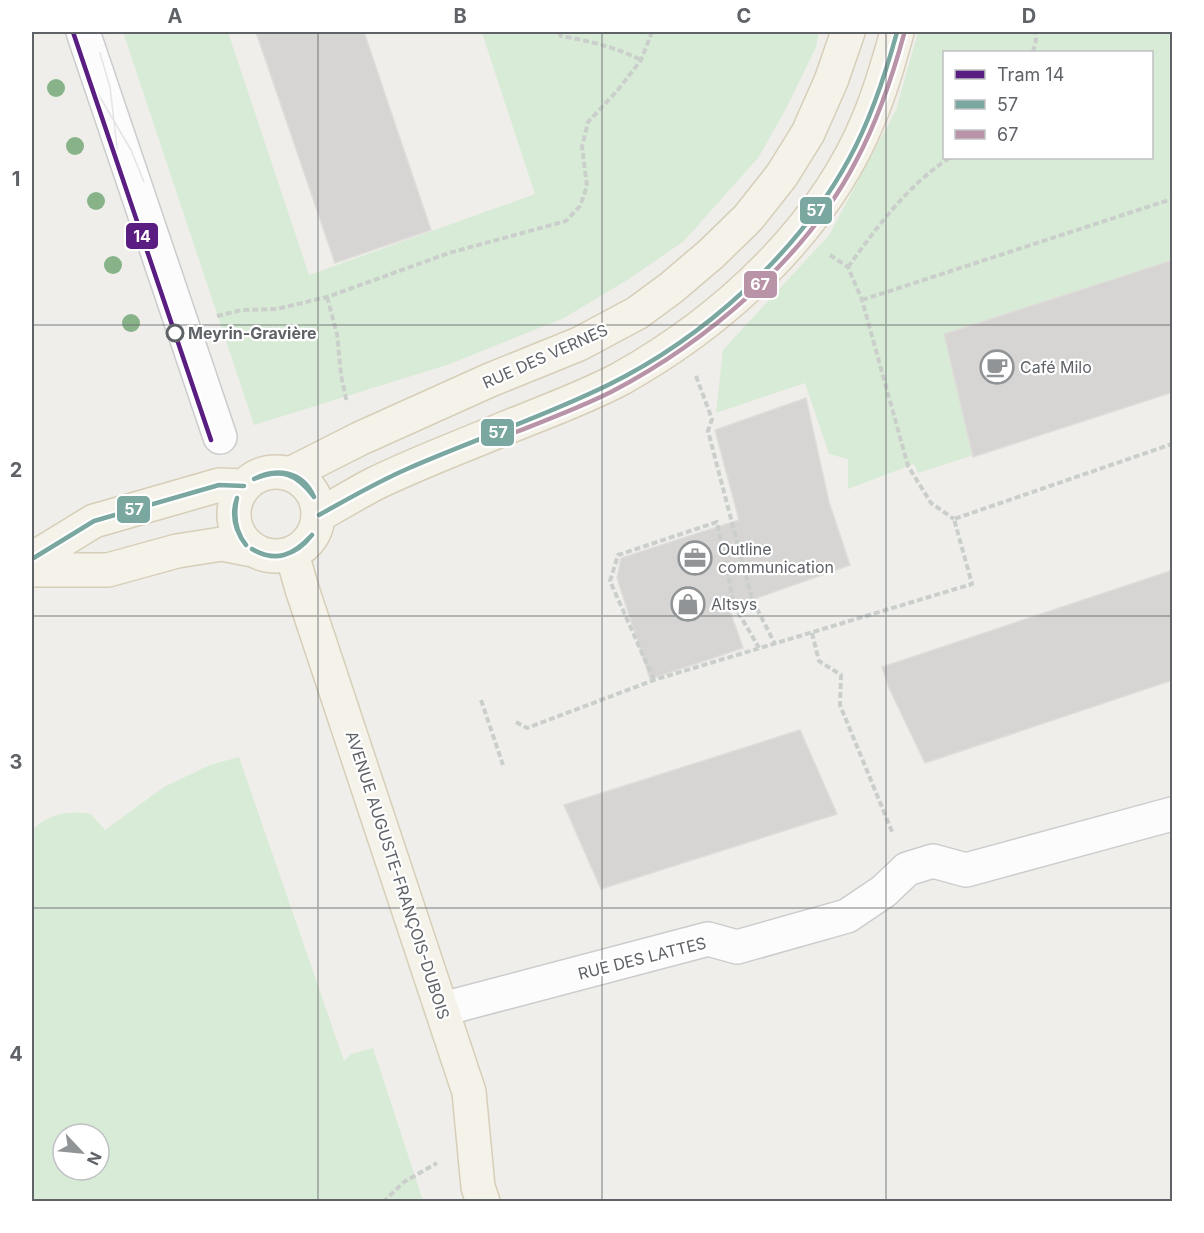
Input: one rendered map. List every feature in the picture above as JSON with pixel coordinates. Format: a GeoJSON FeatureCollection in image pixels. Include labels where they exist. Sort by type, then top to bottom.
{"type":"FeatureCollection","features":[{"type":"Feature","properties":{"kind":"main road","name":"RUE DES VERNES"},"geometry":{"type":"LineString","coordinates":[[290,474],[359,439],[490,380],[579,344],[637,313],[671,288],[748,218],[782,175],[812,123],[831,81],[848,32]]}},
{"type":"Feature","properties":{"kind":"main road"},"geometry":{"type":"LineString","coordinates":[[319,515],[374,484],[619,379],[681,340],[723,309],[766,269],[810,220],[844,167],[869,119],[888,66],[897,32]]}},
{"type":"Feature","properties":{"kind":"main road"},"geometry":{"type":"LineString","coordinates":[[32,570],[108,570],[177,550],[222,544],[278,557],[292,554],[305,545],[315,531],[319,515],[316,499],[309,487],[299,478],[290,474],[273,472],[260,474],[244,486],[234,509],[234,520],[244,542],[253,550]]}},
{"type":"Feature","properties":{"kind":"main road"},"geometry":{"type":"LineString","coordinates":[[32,559],[94,521],[219,485],[244,486]]}},
{"type":"Feature","properties":{"kind":"main road","name":"AVENUE AUGUSTE-FRANÇOIS-DUBOIS"},"geometry":{"type":"LineString","coordinates":[[292,554],[469,1092],[478,1187],[483,1202]]}},
{"type":"Feature","properties":{"kind":"street"},"geometry":{"type":"LineString","coordinates":[[83,32],[220,437]]}},
{"type":"Feature","properties":{"kind":"street","name":"RUE DES LATTES"},"geometry":{"type":"LineString","coordinates":[[443,1009],[708,939],[737,947],[847,916],[884,891],[907,868],[933,861],[966,870],[1173,814]]}},
{"type":"Feature","properties":{"kind":"path"},"geometry":{"type":"LineString","coordinates":[[560,32],[561,36],[620,49],[641,60]]}},
{"type":"Feature","properties":{"kind":"path"},"geometry":{"type":"LineString","coordinates":[[208,317],[242,310],[277,309],[327,297],[449,253],[566,221],[580,206],[587,186],[582,147],[588,122],[617,91],[641,60],[652,32]]}},
{"type":"Feature","properties":{"kind":"path"},"geometry":{"type":"LineString","coordinates":[[1033,51],[1035,32]]}},
{"type":"Feature","properties":{"kind":"path"},"geometry":{"type":"LineString","coordinates":[[848,267],[870,236],[908,192],[948,159]]}},
{"type":"Feature","properties":{"kind":"path"},"geometry":{"type":"LineString","coordinates":[[862,300],[1173,199]]}},
{"type":"Feature","properties":{"kind":"path"},"geometry":{"type":"LineString","coordinates":[[516,722],[527,728],[654,680],[972,584],[954,519],[931,503],[908,466],[862,300],[848,267],[826,253]]}},
{"type":"Feature","properties":{"kind":"path"},"geometry":{"type":"LineString","coordinates":[[327,297],[337,334],[341,375],[347,403]]}},
{"type":"Feature","properties":{"kind":"path"},"geometry":{"type":"LineString","coordinates":[[694,371],[712,418],[708,432],[752,599],[776,644]]}},
{"type":"Feature","properties":{"kind":"path"},"geometry":{"type":"LineString","coordinates":[[954,519],[1173,444]]}},
{"type":"Feature","properties":{"kind":"path"},"geometry":{"type":"LineString","coordinates":[[654,680],[610,581],[618,555],[717,522],[734,605],[759,648]]}},
{"type":"Feature","properties":{"kind":"path"},"geometry":{"type":"LineString","coordinates":[[812,633],[819,661],[841,675],[840,705],[897,843]]}},
{"type":"Feature","properties":{"kind":"path"},"geometry":{"type":"LineString","coordinates":[[481,700],[503,765]]}},
{"type":"Feature","properties":{"kind":"path"},"geometry":{"type":"LineString","coordinates":[[383,1202],[404,1182],[432,1165]]}},
{"type":"Feature","properties":{"kind":"green space"},"geometry":{"type":"Polygon","coordinates":[[[123,32],[228,32],[309,275],[535,194],[482,33],[819,32],[816,47],[787,107],[758,158],[684,241],[629,279],[564,318],[450,364],[254,425],[123,32]]]}},
{"type":"Feature","properties":{"kind":"green space"},"geometry":{"type":"Polygon","coordinates":[[[918,32],[1172,32],[1172,392],[918,473],[914,464],[848,489],[848,459],[829,454],[805,383],[716,413],[723,350],[829,235],[896,110],[918,32]]]}},
{"type":"Feature","properties":{"kind":"green space"},"geometry":{"type":"Polygon","coordinates":[[[239,757],[344,1061],[351,1054],[373,1048],[423,1201],[32,1201],[32,830],[45,820],[59,814],[74,813],[91,814],[105,830],[164,787],[210,765],[239,757]]]}},
{"type":"Feature","properties":{"kind":"building"},"geometry":{"type":"Polygon","coordinates":[[[256,32],[364,32],[431,230],[335,263],[256,32]]]}},
{"type":"Feature","properties":{"kind":"building"},"geometry":{"type":"Polygon","coordinates":[[[1173,260],[1173,392],[973,457],[944,334],[1173,260]]]}},
{"type":"Feature","properties":{"kind":"building"},"geometry":{"type":"Polygon","coordinates":[[[806,398],[829,502],[850,565],[729,608],[743,648],[650,679],[617,578],[621,558],[739,520],[715,430],[806,398]]]}},
{"type":"Feature","properties":{"kind":"building"},"geometry":{"type":"Polygon","coordinates":[[[1173,570],[1173,680],[925,763],[889,688],[882,667],[1173,570]]]}},
{"type":"Feature","properties":{"kind":"building"},"geometry":{"type":"Polygon","coordinates":[[[800,730],[837,814],[601,889],[564,805],[800,730]]]}},
{"type":"Feature","properties":{"kind":"tram line","name":"14"},"geometry":{"type":"LineString","coordinates":[[73,32],[211,440]]}},
{"type":"Feature","properties":{"kind":"tram line"},"geometry":{"type":"LineString","coordinates":[[100,53],[110,87],[118,156],[126,190]]}},
{"type":"Feature","properties":{"kind":"tram line"},"geometry":{"type":"LineString","coordinates":[[81,55],[97,92],[131,150],[144,182]]}},
{"type":"Feature","properties":{"kind":"transit line","name":"57"},"geometry":{"type":"LineString","coordinates":[[319,515],[407,469],[558,408],[608,385],[644,366],[713,318],[776,259],[828,194],[849,159],[871,113],[897,32]]}},
{"type":"Feature","properties":{"kind":"transit line","name":"67"},"geometry":{"type":"LineString","coordinates":[[511,434],[599,398],[647,372],[718,323],[782,264],[835,197],[856,161],[884,99],[904,34]]}},
{"type":"Feature","properties":{"kind":"transit line","name":"57"},"geometry":{"type":"LineString","coordinates":[[254,479],[271,473],[288,474],[303,482],[314,497]]}},
{"type":"Feature","properties":{"kind":"transit line","name":"57"},"geometry":{"type":"LineString","coordinates":[[254,479],[272,474],[287,475],[301,483],[314,497]]}},
{"type":"Feature","properties":{"kind":"transit line","name":"57"},"geometry":{"type":"LineString","coordinates":[[32,559],[94,521],[219,485],[244,486]]}},
{"type":"Feature","properties":{"kind":"transit line","name":"57"},"geometry":{"type":"LineString","coordinates":[[237,498],[236,523],[239,534],[246,545]]}},
{"type":"Feature","properties":{"kind":"transit line","name":"57"},"geometry":{"type":"LineString","coordinates":[[237,498],[234,511],[235,523],[246,545]]}},
{"type":"Feature","properties":{"kind":"transit line","name":"57"},"geometry":{"type":"LineString","coordinates":[[252,549],[269,556],[285,555],[299,547],[312,535]]}},
{"type":"Feature","properties":{"kind":"transit line","name":"57"},"geometry":{"type":"LineString","coordinates":[[252,549],[269,556],[285,555],[299,548],[312,535]]}},
{"type":"Feature","properties":{"kind":"place","name":"Meyrin-Gravière"},"geometry":{"type":"Point","coordinates":[175,333]}},
{"type":"Feature","properties":{"kind":"place","name":"Café Milo"},"geometry":{"type":"Point","coordinates":[997,367]}},
{"type":"Feature","properties":{"kind":"place","name":"Outline communication"},"geometry":{"type":"Point","coordinates":[695,558]}},
{"type":"Feature","properties":{"kind":"place","name":"Altsys"},"geometry":{"type":"Point","coordinates":[688,604]}}]}
